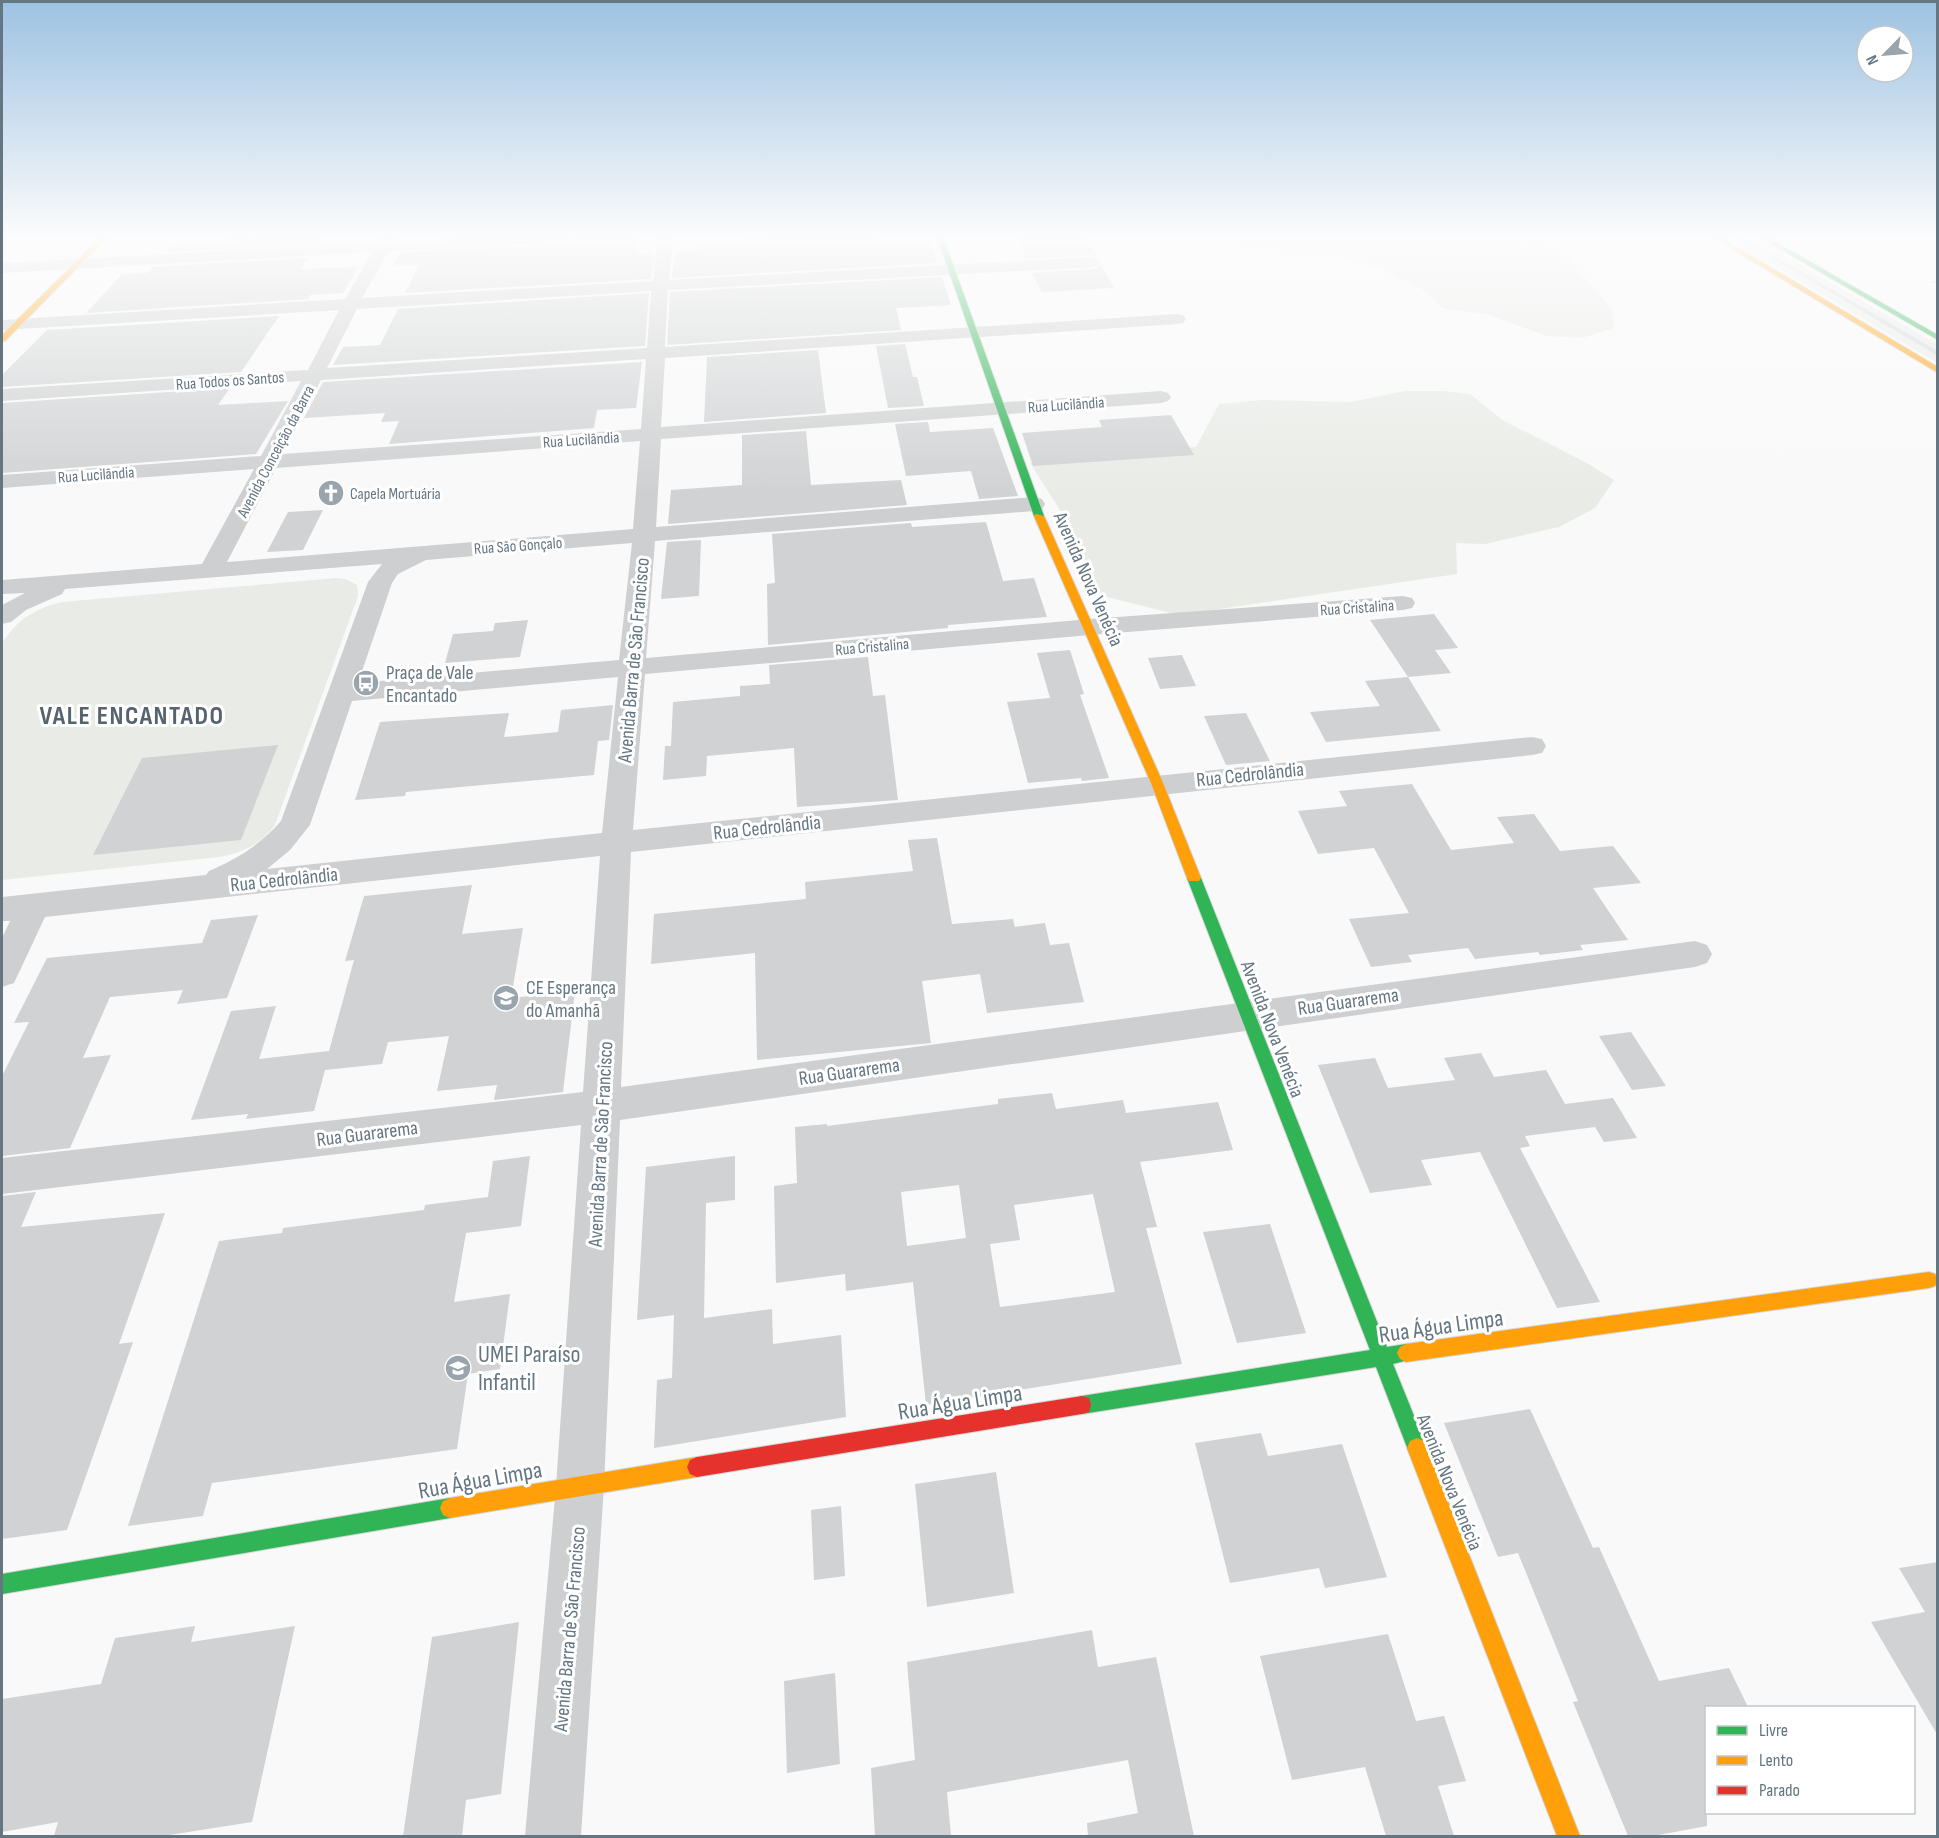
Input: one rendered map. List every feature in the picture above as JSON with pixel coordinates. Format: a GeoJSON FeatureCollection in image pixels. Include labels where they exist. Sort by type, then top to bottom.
{"type":"FeatureCollection","features":[{"type":"Feature","properties":{"kind":"street"},"geometry":{"type":"LineString","coordinates":[[2,339],[9,325],[45,323]]}},
{"type":"Feature","properties":{"kind":"street","name":"Avenida Conceição da Barra"},"geometry":{"type":"LineString","coordinates":[[211,570],[341,323]]}},
{"type":"Feature","properties":{"kind":"street","name":"Avenida Barra de São Francisco"},"geometry":{"type":"LineString","coordinates":[[553,1836],[580,1486],[616,844],[644,535],[658,323]]}},
{"type":"Feature","properties":{"kind":"street","name":"Avenida Nova Venécia"},"geometry":{"type":"LineString","coordinates":[[969,323],[1034,504],[1157,783],[1569,1836]]}},
{"type":"Feature","properties":{"kind":"street","name":"Rua Todos os Santos"},"geometry":{"type":"LineString","coordinates":[[2,394],[1117,323]]}},
{"type":"Feature","properties":{"kind":"street"},"geometry":{"type":"LineString","coordinates":[[1858,323],[1938,371]]}},
{"type":"Feature","properties":{"kind":"street"},"geometry":{"type":"LineString","coordinates":[[1911,323],[1938,338]]}},
{"type":"Feature","properties":{"kind":"street","name":"Rua Lucilândia"},"geometry":{"type":"LineString","coordinates":[[2,481],[1161,397]]}},
{"type":"Feature","properties":{"kind":"street","name":"Rua São Gonçalo"},"geometry":{"type":"LineString","coordinates":[[2,586],[1034,504]]}},
{"type":"Feature","properties":{"kind":"street"},"geometry":{"type":"LineString","coordinates":[[187,889],[209,883],[250,865],[284,839],[301,811],[380,582],[390,569],[409,559],[441,551]]}},
{"type":"Feature","properties":{"kind":"street"},"geometry":{"type":"LineString","coordinates":[[338,560],[358,563],[373,572],[377,578],[376,595]]}},
{"type":"Feature","properties":{"kind":"street"},"geometry":{"type":"LineString","coordinates":[[2,617],[17,606],[48,591],[96,579]]}},
{"type":"Feature","properties":{"kind":"street","name":"Rua Cristalina"},"geometry":{"type":"LineString","coordinates":[[342,693],[1090,627],[1403,603]]}},
{"type":"Feature","properties":{"kind":"street","name":"Rua Cedrolândia"},"geometry":{"type":"LineString","coordinates":[[2,909],[616,844],[1157,783],[1532,746]]}},
{"type":"Feature","properties":{"kind":"street"},"geometry":{"type":"LineString","coordinates":[[2,973],[34,905]]}},
{"type":"Feature","properties":{"kind":"street","name":"Rua Guararema"},"geometry":{"type":"LineString","coordinates":[[2,1176],[603,1106],[1695,954]]}},
{"type":"Feature","properties":{"kind":"street","name":"Rua Água Limpa"},"geometry":{"type":"LineString","coordinates":[[2,1584],[580,1486],[1380,1357],[1929,1280]]}},
{"type":"Feature","properties":{"kind":"shaded area"},"geometry":{"type":"Polygon","coordinates":[[[1510,323],[1613,323],[1614,328],[1582,338],[1547,336],[1510,323]]]}},
{"type":"Feature","properties":{"kind":"shaded area"},"geometry":{"type":"Polygon","coordinates":[[[1870,323],[1900,323],[1937,344],[1937,363],[1870,323]]]}},
{"type":"Feature","properties":{"kind":"shaded area"},"geometry":{"type":"Polygon","coordinates":[[[1405,391],[1470,394],[1504,421],[1587,463],[1614,480],[1595,508],[1559,527],[1485,544],[1456,543],[1457,574],[1179,615],[1087,592],[1074,532],[1030,463],[1196,447],[1219,404],[1263,400],[1351,402],[1405,391]]]}},
{"type":"Feature","properties":{"kind":"shaded area"},"geometry":{"type":"Polygon","coordinates":[[[345,579],[357,585],[358,596],[275,825],[270,832],[243,850],[219,857],[2,880],[2,643],[14,627],[35,612],[62,602],[345,579]]]}},
{"type":"Feature","properties":{"kind":"building"},"geometry":{"type":"Polygon","coordinates":[[[167,323],[274,323],[241,372],[2,387],[2,375],[47,330],[167,323]]]}},
{"type":"Feature","properties":{"kind":"building"},"geometry":{"type":"Polygon","coordinates":[[[391,323],[647,323],[645,346],[333,365],[343,347],[380,345],[391,323]]]}},
{"type":"Feature","properties":{"kind":"building"},"geometry":{"type":"Polygon","coordinates":[[[668,323],[899,323],[901,330],[667,345],[668,323]]]}},
{"type":"Feature","properties":{"kind":"building"},"geometry":{"type":"Polygon","coordinates":[[[905,344],[913,377],[917,377],[924,406],[888,408],[876,346],[905,344]]]}},
{"type":"Feature","properties":{"kind":"building"},"geometry":{"type":"Polygon","coordinates":[[[818,350],[826,413],[704,422],[707,357],[818,350]]]}},
{"type":"Feature","properties":{"kind":"building"},"geometry":{"type":"Polygon","coordinates":[[[642,362],[636,408],[597,410],[594,428],[389,444],[399,421],[381,422],[385,413],[304,418],[323,382],[642,362]]]}},
{"type":"Feature","properties":{"kind":"building"},"geometry":{"type":"Polygon","coordinates":[[[230,388],[218,405],[288,401],[256,454],[2,473],[2,403],[230,388]]]}},
{"type":"Feature","properties":{"kind":"building"},"geometry":{"type":"Polygon","coordinates":[[[1171,415],[1194,455],[1033,466],[1022,433],[1102,427],[1099,420],[1171,415]]]}},
{"type":"Feature","properties":{"kind":"building"},"geometry":{"type":"Polygon","coordinates":[[[928,422],[930,432],[993,428],[1018,496],[979,499],[971,471],[906,476],[895,424],[928,422]]]}},
{"type":"Feature","properties":{"kind":"building"},"geometry":{"type":"Polygon","coordinates":[[[806,431],[811,485],[901,480],[907,505],[668,524],[671,490],[742,485],[742,435],[806,431]]]}},
{"type":"Feature","properties":{"kind":"building"},"geometry":{"type":"Polygon","coordinates":[[[323,510],[303,550],[267,552],[288,512],[323,510]]]}},
{"type":"Feature","properties":{"kind":"building"},"geometry":{"type":"Polygon","coordinates":[[[986,522],[1003,581],[1034,578],[1047,617],[948,625],[948,628],[768,645],[767,584],[775,583],[772,534],[911,523],[912,527],[986,522]]]}},
{"type":"Feature","properties":{"kind":"building"},"geometry":{"type":"Polygon","coordinates":[[[701,540],[699,596],[661,599],[667,542],[701,540]]]}},
{"type":"Feature","properties":{"kind":"building"},"geometry":{"type":"Polygon","coordinates":[[[1434,614],[1458,648],[1435,650],[1451,673],[1408,677],[1370,620],[1434,614]]]}},
{"type":"Feature","properties":{"kind":"building"},"geometry":{"type":"Polygon","coordinates":[[[528,620],[520,657],[445,663],[453,634],[493,631],[495,623],[528,620]]]}},
{"type":"Feature","properties":{"kind":"building"},"geometry":{"type":"Polygon","coordinates":[[[1070,650],[1084,694],[1080,695],[1109,778],[1028,783],[1007,702],[1050,698],[1037,653],[1070,650]]]}},
{"type":"Feature","properties":{"kind":"building"},"geometry":{"type":"Polygon","coordinates":[[[1182,655],[1196,686],[1160,689],[1148,658],[1182,655]]]}},
{"type":"Feature","properties":{"kind":"building"},"geometry":{"type":"Polygon","coordinates":[[[868,657],[873,696],[885,695],[898,800],[797,807],[794,748],[707,756],[706,776],[663,780],[665,746],[671,746],[673,702],[740,696],[740,686],[770,684],[769,665],[868,657]]]}},
{"type":"Feature","properties":{"kind":"building"},"geometry":{"type":"Polygon","coordinates":[[[1408,677],[1441,731],[1326,742],[1310,712],[1380,706],[1365,681],[1408,677]]]}},
{"type":"Feature","properties":{"kind":"building"},"geometry":{"type":"Polygon","coordinates":[[[613,705],[609,740],[598,741],[594,775],[406,792],[405,796],[355,800],[380,722],[509,713],[504,737],[558,732],[561,710],[613,705]]]}},
{"type":"Feature","properties":{"kind":"building"},"geometry":{"type":"Polygon","coordinates":[[[1246,713],[1270,761],[1226,765],[1204,716],[1246,713]]]}},
{"type":"Feature","properties":{"kind":"building"},"geometry":{"type":"Polygon","coordinates":[[[278,745],[241,840],[93,855],[142,758],[278,745]]]}},
{"type":"Feature","properties":{"kind":"building"},"geometry":{"type":"Polygon","coordinates":[[[1412,784],[1451,850],[1514,843],[1497,817],[1534,814],[1560,851],[1613,846],[1641,883],[1593,888],[1628,940],[1580,945],[1583,950],[1475,959],[1468,948],[1408,955],[1412,962],[1371,967],[1349,919],[1409,913],[1374,848],[1318,854],[1298,811],[1347,806],[1339,791],[1412,784]]]}},
{"type":"Feature","properties":{"kind":"building"},"geometry":{"type":"Polygon","coordinates":[[[937,838],[952,924],[1013,919],[1015,927],[1045,923],[1050,945],[1069,943],[1084,1002],[987,1013],[980,974],[922,981],[931,1043],[757,1060],[755,953],[651,964],[654,914],[806,899],[805,882],[913,871],[908,840],[937,838]]]}},
{"type":"Feature","properties":{"kind":"building"},"geometry":{"type":"Polygon","coordinates":[[[472,885],[462,934],[523,928],[511,998],[575,991],[563,1092],[494,1100],[497,1085],[437,1091],[449,1036],[388,1042],[382,1064],[325,1070],[314,1111],[246,1119],[248,1114],[191,1120],[231,1011],[276,1006],[259,1059],[329,1051],[354,960],[345,961],[364,896],[472,885]]]}},
{"type":"Feature","properties":{"kind":"building"},"geometry":{"type":"Polygon","coordinates":[[[258,915],[227,998],[177,1004],[183,990],[110,997],[83,1058],[111,1055],[70,1148],[2,1156],[2,1076],[29,1022],[14,1023],[47,958],[202,943],[211,920],[258,915]]]}},
{"type":"Feature","properties":{"kind":"building"},"geometry":{"type":"Polygon","coordinates":[[[1631,1032],[1666,1086],[1632,1090],[1599,1036],[1631,1032]]]}},
{"type":"Feature","properties":{"kind":"building"},"geometry":{"type":"Polygon","coordinates":[[[1481,1053],[1494,1077],[1546,1070],[1565,1104],[1613,1098],[1637,1138],[1604,1142],[1595,1127],[1525,1136],[1530,1146],[1520,1148],[1600,1302],[1557,1308],[1480,1152],[1421,1160],[1432,1185],[1370,1193],[1318,1065],[1375,1058],[1388,1088],[1455,1080],[1444,1058],[1481,1053]]]}},
{"type":"Feature","properties":{"kind":"building"},"geometry":{"type":"Polygon","coordinates":[[[1052,1093],[1056,1109],[1123,1100],[1126,1113],[1218,1102],[1233,1150],[1140,1162],[1157,1227],[1146,1228],[1182,1364],[926,1405],[913,1282],[846,1291],[845,1274],[776,1283],[774,1186],[797,1183],[795,1127],[827,1124],[827,1126],[998,1104],[998,1099],[1052,1093]],[[959,1185],[901,1192],[907,1246],[966,1238],[959,1185]],[[1093,1194],[1014,1205],[1020,1240],[990,1244],[1000,1307],[1115,1292],[1093,1194]]]}},
{"type":"Feature","properties":{"kind":"building"},"geometry":{"type":"Polygon","coordinates":[[[530,1156],[521,1226],[466,1233],[454,1302],[510,1294],[500,1369],[468,1374],[457,1449],[212,1483],[203,1516],[128,1526],[219,1241],[282,1233],[283,1228],[424,1210],[425,1205],[488,1197],[493,1161],[530,1156]]]}},
{"type":"Feature","properties":{"kind":"building"},"geometry":{"type":"Polygon","coordinates":[[[735,1156],[735,1200],[706,1203],[704,1318],[772,1309],[773,1344],[841,1335],[846,1417],[654,1448],[657,1380],[672,1378],[674,1315],[637,1320],[646,1167],[735,1156]]]}},
{"type":"Feature","properties":{"kind":"building"},"geometry":{"type":"Polygon","coordinates":[[[36,1192],[21,1227],[165,1213],[119,1344],[133,1342],[67,1530],[2,1539],[2,1196],[36,1192]]]}},
{"type":"Feature","properties":{"kind":"building"},"geometry":{"type":"Polygon","coordinates":[[[1270,1224],[1306,1333],[1237,1343],[1203,1232],[1270,1224]]]}},
{"type":"Feature","properties":{"kind":"building"},"geometry":{"type":"Polygon","coordinates":[[[1530,1409],[1593,1548],[1599,1547],[1659,1681],[1729,1668],[1748,1706],[1705,1706],[1707,1826],[1653,1836],[1628,1836],[1573,1702],[1578,1701],[1518,1553],[1498,1557],[1444,1423],[1530,1409]]]}},
{"type":"Feature","properties":{"kind":"building"},"geometry":{"type":"Polygon","coordinates":[[[1261,1433],[1268,1456],[1342,1444],[1387,1577],[1325,1588],[1319,1568],[1230,1583],[1195,1443],[1261,1433]]]}},
{"type":"Feature","properties":{"kind":"building"},"geometry":{"type":"Polygon","coordinates":[[[996,1472],[1014,1593],[927,1607],[915,1484],[996,1472]]]}},
{"type":"Feature","properties":{"kind":"building"},"geometry":{"type":"Polygon","coordinates":[[[841,1506],[845,1576],[814,1580],[811,1510],[841,1506]]]}},
{"type":"Feature","properties":{"kind":"building"},"geometry":{"type":"Polygon","coordinates":[[[1938,1562],[1938,1736],[1871,1622],[1925,1612],[1899,1568],[1938,1562]]]}},
{"type":"Feature","properties":{"kind":"building"},"geometry":{"type":"Polygon","coordinates":[[[519,1622],[501,1794],[466,1800],[462,1836],[403,1836],[432,1637],[519,1622]]]}},
{"type":"Feature","properties":{"kind":"building"},"geometry":{"type":"Polygon","coordinates":[[[195,1626],[191,1642],[295,1626],[252,1822],[163,1836],[54,1836],[58,1822],[2,1832],[2,1699],[101,1684],[115,1638],[195,1626]]]}},
{"type":"Feature","properties":{"kind":"building"},"geometry":{"type":"Polygon","coordinates":[[[1092,1630],[1098,1667],[1156,1657],[1194,1836],[1088,1836],[1087,1823],[1138,1813],[1128,1760],[947,1792],[951,1836],[875,1836],[871,1768],[915,1760],[907,1662],[1092,1630]]]}},
{"type":"Feature","properties":{"kind":"building"},"geometry":{"type":"Polygon","coordinates":[[[1388,1634],[1416,1721],[1444,1716],[1466,1781],[1438,1786],[1454,1836],[1386,1836],[1365,1767],[1292,1780],[1260,1656],[1388,1634]]]}},
{"type":"Feature","properties":{"kind":"building"},"geometry":{"type":"Polygon","coordinates":[[[835,1673],[840,1764],[787,1773],[784,1681],[835,1673]]]}},
{"type":"Feature","properties":{"kind":"waterway"},"geometry":{"type":"LineString","coordinates":[[1885,323],[1938,354]]}},
{"type":"Feature","properties":{"kind":"traffic: fast"},"geometry":{"type":"LineString","coordinates":[[970,323],[1039,516]]}},
{"type":"Feature","properties":{"kind":"traffic: fast"},"geometry":{"type":"LineString","coordinates":[[1911,323],[1938,338]]}},
{"type":"Feature","properties":{"kind":"traffic: fast"},"geometry":{"type":"LineString","coordinates":[[1194,878],[1417,1448]]}},
{"type":"Feature","properties":{"kind":"traffic: fast"},"geometry":{"type":"LineString","coordinates":[[1082,1405],[1406,1353]]}},
{"type":"Feature","properties":{"kind":"traffic: fast"},"geometry":{"type":"LineString","coordinates":[[2,1584],[450,1508]]}},
{"type":"Feature","properties":{"kind":"traffic: slow"},"geometry":{"type":"LineString","coordinates":[[2,339],[18,323]]}},
{"type":"Feature","properties":{"kind":"traffic: slow"},"geometry":{"type":"LineString","coordinates":[[1858,323],[1938,371]]}},
{"type":"Feature","properties":{"kind":"traffic: slow"},"geometry":{"type":"LineString","coordinates":[[1039,516],[1157,783],[1194,878]]}},
{"type":"Feature","properties":{"kind":"traffic: slow"},"geometry":{"type":"LineString","coordinates":[[1406,1353],[1929,1280]]}},
{"type":"Feature","properties":{"kind":"traffic: slow"},"geometry":{"type":"LineString","coordinates":[[1417,1448],[1569,1836]]}},
{"type":"Feature","properties":{"kind":"traffic: slow"},"geometry":{"type":"LineString","coordinates":[[450,1508],[697,1467]]}},
{"type":"Feature","properties":{"kind":"traffic: jam"},"geometry":{"type":"LineString","coordinates":[[697,1467],[1082,1405]]}},
{"type":"Feature","properties":{"kind":"place","name":"Capela Mortuária"},"geometry":{"type":"Point","coordinates":[331,493]}},
{"type":"Feature","properties":{"kind":"place","name":"Praça de Vale Encantado"},"geometry":{"type":"Point","coordinates":[366,683]}},
{"type":"Feature","properties":{"kind":"place","name":"CE Esperança do Amanhã"},"geometry":{"type":"Point","coordinates":[506,998]}},
{"type":"Feature","properties":{"kind":"place","name":"UMEI Paraíso Infantil"},"geometry":{"type":"Point","coordinates":[458,1368]}},
{"type":"Feature","properties":{"kind":"district","name":"VALE ENCANTADO"},"geometry":{"type":"Point","coordinates":[132,715]}}]}
